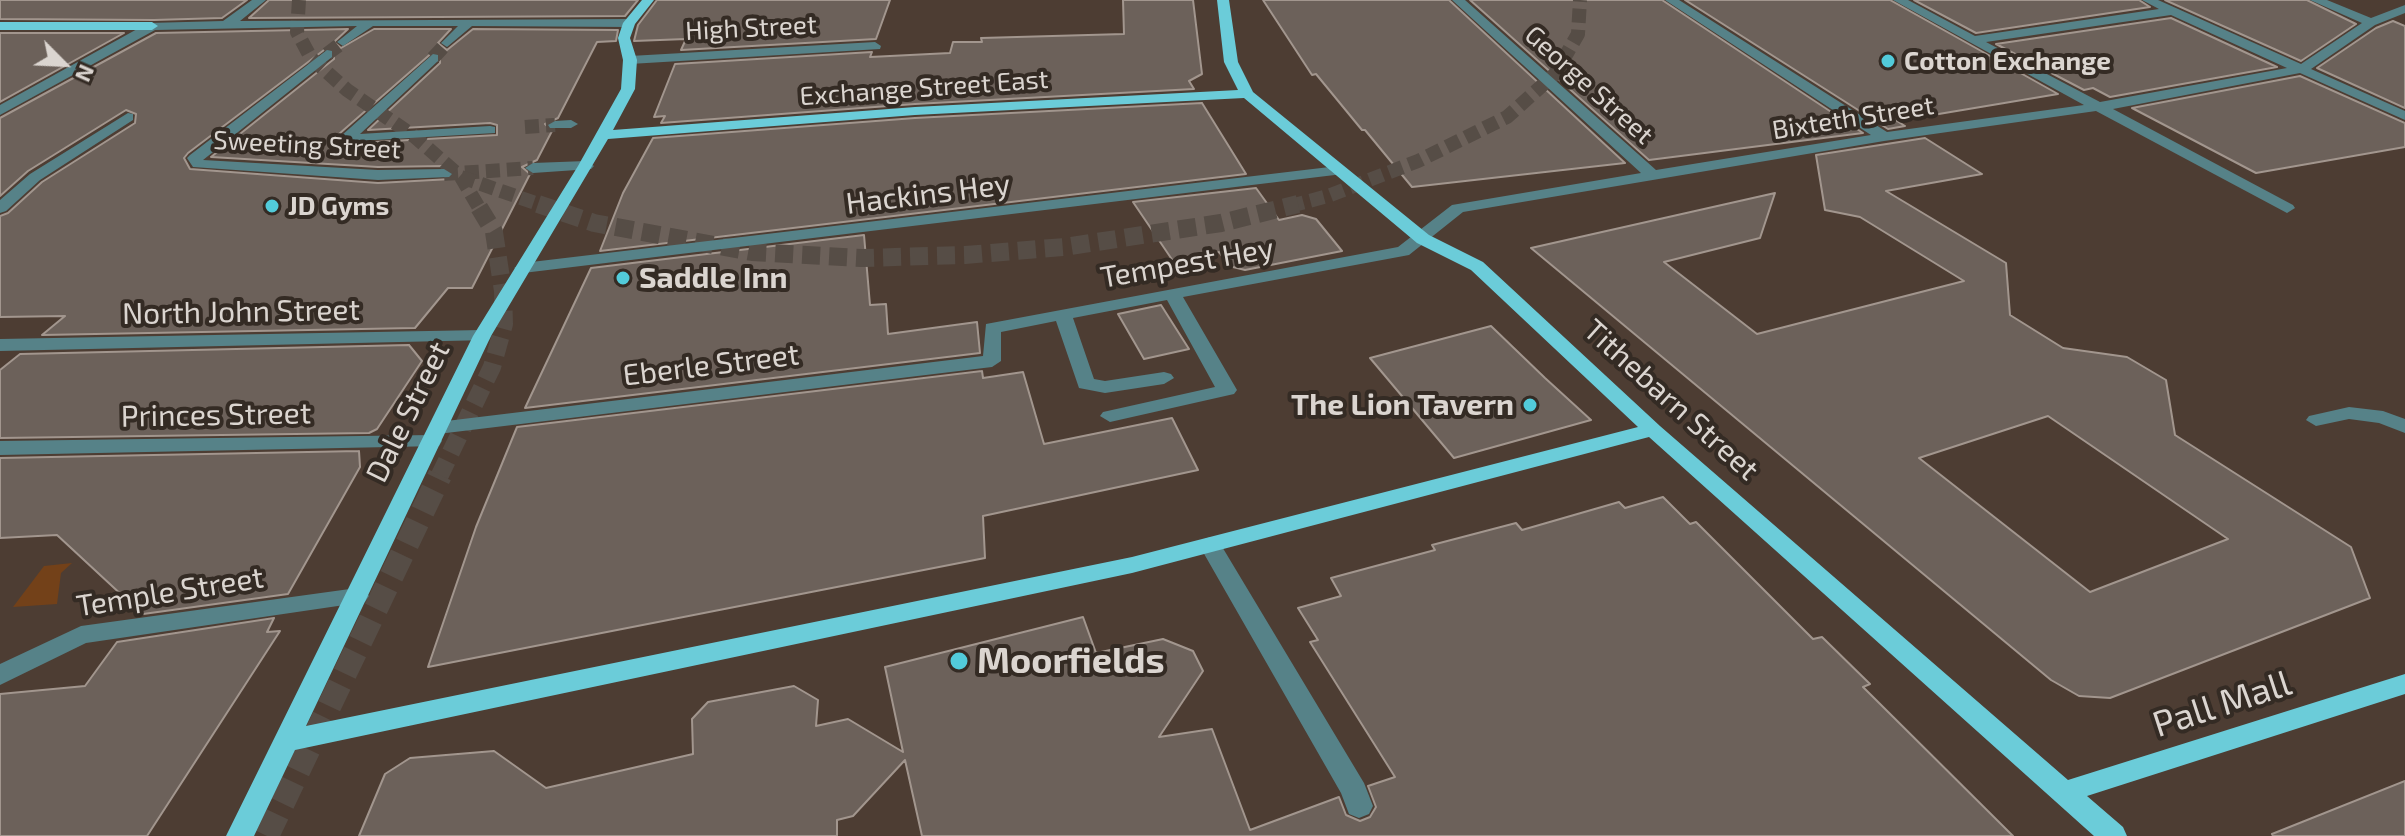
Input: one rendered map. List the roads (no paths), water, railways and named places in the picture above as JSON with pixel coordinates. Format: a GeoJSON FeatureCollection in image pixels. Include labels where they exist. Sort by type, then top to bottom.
{"type":"FeatureCollection","features":[{"type":"Feature","properties":{"kind":"main road"},"geometry":{"type":"LineString","coordinates":[[629,23],[648,0]]}},
{"type":"Feature","properties":{"kind":"main road","name":"Tithebarn Street"},"geometry":{"type":"LineString","coordinates":[[1223,0],[1231,62],[1247,94],[1423,239],[1477,266],[1653,430],[2113,836]]}},
{"type":"Feature","properties":{"kind":"main road","name":"Dale Street"},"geometry":{"type":"LineString","coordinates":[[240,836],[482,336],[605,135],[628,89],[630,60],[624,38],[629,23]]}},
{"type":"Feature","properties":{"kind":"main road"},"geometry":{"type":"LineString","coordinates":[[0,26],[152,26]]}},
{"type":"Feature","properties":{"kind":"main road","name":"Exchange Street East"},"geometry":{"type":"LineString","coordinates":[[605,135],[915,111],[1247,94]]}},
{"type":"Feature","properties":{"kind":"main road"},"geometry":{"type":"LineString","coordinates":[[286,741],[1105,571],[1653,430]]}},
{"type":"Feature","properties":{"kind":"main road","name":"Pall Mall"},"geometry":{"type":"LineString","coordinates":[[2061,793],[2405,684]]}},
{"type":"Feature","properties":{"kind":"street"},"geometry":{"type":"LineString","coordinates":[[227,24],[260,0]]}},
{"type":"Feature","properties":{"kind":"street","name":"George Street"},"geometry":{"type":"LineString","coordinates":[[1458,0],[1652,175]]}},
{"type":"Feature","properties":{"kind":"street"},"geometry":{"type":"LineString","coordinates":[[1671,0],[1884,137]]}},
{"type":"Feature","properties":{"kind":"street"},"geometry":{"type":"LineString","coordinates":[[1899,0],[2206,163],[2228,166],[2287,208]]}},
{"type":"Feature","properties":{"kind":"street"},"geometry":{"type":"LineString","coordinates":[[2148,0],[2405,116]]}},
{"type":"Feature","properties":{"kind":"street"},"geometry":{"type":"LineString","coordinates":[[2316,0],[2371,22]]}},
{"type":"Feature","properties":{"kind":"street"},"geometry":{"type":"LineString","coordinates":[[1972,40],[2173,11]]}},
{"type":"Feature","properties":{"kind":"street"},"geometry":{"type":"LineString","coordinates":[[2302,69],[2371,22],[2402,13]]}},
{"type":"Feature","properties":{"kind":"street"},"geometry":{"type":"LineString","coordinates":[[343,42],[370,22]]}},
{"type":"Feature","properties":{"kind":"street"},"geometry":{"type":"LineString","coordinates":[[0,111],[152,26],[370,22],[629,23]]}},
{"type":"Feature","properties":{"kind":"street"},"geometry":{"type":"LineString","coordinates":[[447,43],[468,23]]}},
{"type":"Feature","properties":{"kind":"street","name":"High Street"},"geometry":{"type":"LineString","coordinates":[[630,60],[875,46]]}},
{"type":"Feature","properties":{"kind":"street","name":"Sweeting Street"},"geometry":{"type":"LineString","coordinates":[[327,54],[195,158],[198,164],[378,175],[444,174]]}},
{"type":"Feature","properties":{"kind":"street"},"geometry":{"type":"LineString","coordinates":[[433,58],[346,139],[490,130]]}},
{"type":"Feature","properties":{"kind":"street","name":"Bixteth Street"},"geometry":{"type":"LineString","coordinates":[[1423,239],[1458,208],[1884,137],[2097,106],[2302,69]]}},
{"type":"Feature","properties":{"kind":"street"},"geometry":{"type":"LineString","coordinates":[[2,204],[35,177],[128,117]]}},
{"type":"Feature","properties":{"kind":"street"},"geometry":{"type":"LineString","coordinates":[[555,125],[571,124]]}},
{"type":"Feature","properties":{"kind":"street"},"geometry":{"type":"LineString","coordinates":[[533,168],[586,166]]}},
{"type":"Feature","properties":{"kind":"street","name":"Hackins Hey"},"geometry":{"type":"LineString","coordinates":[[523,268],[1338,171]]}},
{"type":"Feature","properties":{"kind":"street","name":"Tempest Hey"},"geometry":{"type":"LineString","coordinates":[[992,361],[992,328],[1129,294],[1173,295],[1403,251],[1423,239]]}},
{"type":"Feature","properties":{"kind":"street"},"geometry":{"type":"LineString","coordinates":[[1110,416],[1227,390],[1173,295]]}},
{"type":"Feature","properties":{"kind":"street"},"geometry":{"type":"LineString","coordinates":[[1062,313],[1086,384],[1105,387],[1164,378]]}},
{"type":"Feature","properties":{"kind":"street","name":"North John Street"},"geometry":{"type":"LineString","coordinates":[[0,345],[482,336]]}},
{"type":"Feature","properties":{"kind":"street"},"geometry":{"type":"LineString","coordinates":[[0,362],[21,345]]}},
{"type":"Feature","properties":{"kind":"street","name":"Eberle Street"},"geometry":{"type":"LineString","coordinates":[[435,435],[992,361]]}},
{"type":"Feature","properties":{"kind":"street"},"geometry":{"type":"LineString","coordinates":[[2316,420],[2349,413],[2383,417],[2405,427]]}},
{"type":"Feature","properties":{"kind":"street","name":"Princes Street"},"geometry":{"type":"LineString","coordinates":[[0,448],[435,435]]}},
{"type":"Feature","properties":{"kind":"street"},"geometry":{"type":"LineString","coordinates":[[1210,545],[1354,791],[1359,806]]}},
{"type":"Feature","properties":{"kind":"street","name":"Temple Street"},"geometry":{"type":"LineString","coordinates":[[0,675],[81,635],[357,596]]}},
{"type":"Feature","properties":{"kind":"tunnel"},"geometry":{"type":"LineString","coordinates":[[299,0],[297,32],[311,58],[347,90],[415,137],[461,177]]}},
{"type":"Feature","properties":{"kind":"tunnel"},"geometry":{"type":"LineString","coordinates":[[1292,206],[1328,196],[1418,161],[1507,117],[1555,74],[1578,34],[1580,0]]}},
{"type":"Feature","properties":{"kind":"tunnel"},"geometry":{"type":"LineString","coordinates":[[327,54],[343,42]]}},
{"type":"Feature","properties":{"kind":"tunnel"},"geometry":{"type":"LineString","coordinates":[[433,58],[447,43]]}},
{"type":"Feature","properties":{"kind":"tunnel"},"geometry":{"type":"LineString","coordinates":[[525,127],[555,125]]}},
{"type":"Feature","properties":{"kind":"tunnel"},"geometry":{"type":"LineString","coordinates":[[444,174],[533,168]]}},
{"type":"Feature","properties":{"kind":"tunnel"},"geometry":{"type":"LineString","coordinates":[[461,177],[544,206]]}},
{"type":"Feature","properties":{"kind":"tunnel"},"geometry":{"type":"LineString","coordinates":[[461,177],[478,206]]}},
{"type":"Feature","properties":{"kind":"tunnel"},"geometry":{"type":"LineString","coordinates":[[439,477],[492,367],[504,324],[503,291],[494,232],[477,204]]}},
{"type":"Feature","properties":{"kind":"tunnel"},"geometry":{"type":"LineString","coordinates":[[538,204],[594,223],[752,252],[862,258],[965,255],[1064,247],[1221,223],[1292,206]]}},
{"type":"Feature","properties":{"kind":"tunnel"},"geometry":{"type":"LineString","coordinates":[[1292,206],[1298,204]]}},
{"type":"Feature","properties":{"kind":"tunnel"},"geometry":{"type":"LineString","coordinates":[[267,836],[440,475]]}},
{"type":"Feature","properties":{"kind":"place","name":"Cotton Exchange"},"geometry":{"type":"Point","coordinates":[1888,61]}},
{"type":"Feature","properties":{"kind":"place","name":"JD Gyms"},"geometry":{"type":"Point","coordinates":[272,206]}},
{"type":"Feature","properties":{"kind":"place","name":"Saddle Inn"},"geometry":{"type":"Point","coordinates":[623,278]}},
{"type":"Feature","properties":{"kind":"place","name":"The Lion Tavern"},"geometry":{"type":"Point","coordinates":[1530,405]}},
{"type":"Feature","properties":{"kind":"place","name":"Moorfields"},"geometry":{"type":"Point","coordinates":[959,661]}}]}
